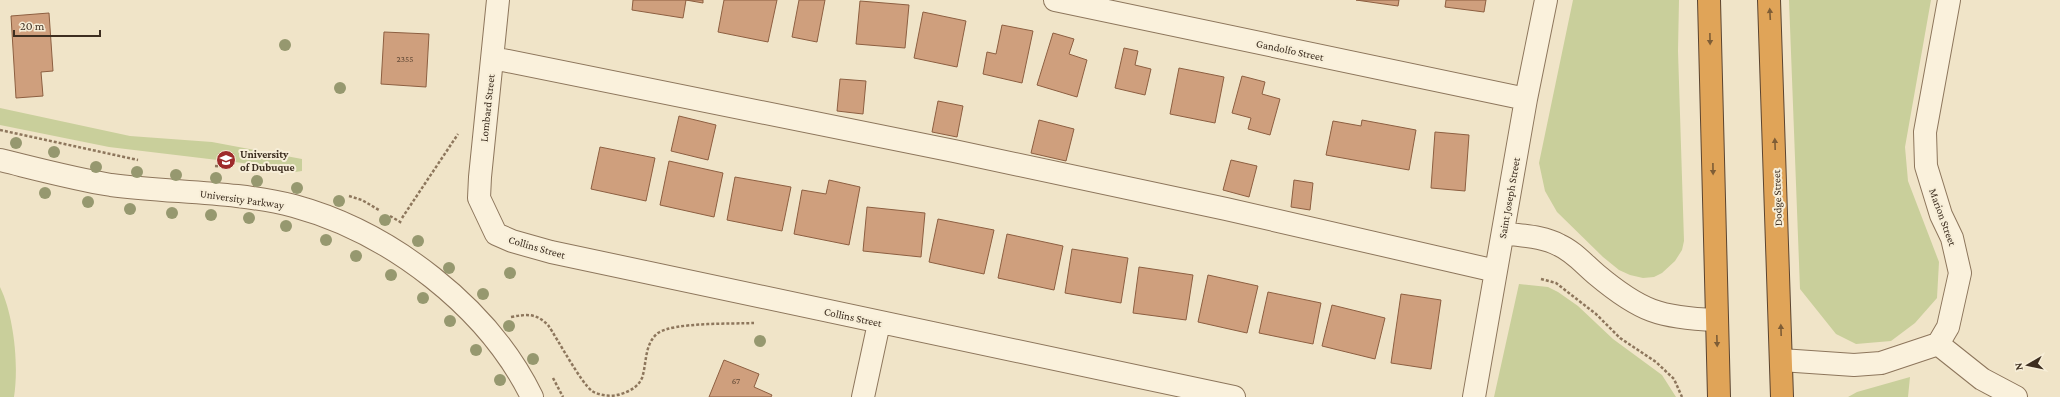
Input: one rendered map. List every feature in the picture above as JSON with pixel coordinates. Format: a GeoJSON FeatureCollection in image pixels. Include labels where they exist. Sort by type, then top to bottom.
{"type":"FeatureCollection","features":[{"type":"Feature","properties":{"kind":"highway"},"geometry":{"type":"LineString","coordinates":[[1709,0],[1719,397]]}},
{"type":"Feature","properties":{"kind":"highway","name":"Dodge Street"},"geometry":{"type":"LineString","coordinates":[[1769,0],[1782,397]]}},
{"type":"Feature","properties":{"kind":"street","name":"Lombard Street"},"geometry":{"type":"LineString","coordinates":[[486,214],[479,198],[498,0]]}},
{"type":"Feature","properties":{"kind":"street","name":"Gandolfo Street"},"geometry":{"type":"LineString","coordinates":[[1055,0],[1526,100]]}},
{"type":"Feature","properties":{"kind":"street","name":"Saint Joseph Street"},"geometry":{"type":"LineString","coordinates":[[1474,397],[1526,100],[1546,0]]}},
{"type":"Feature","properties":{"kind":"street","name":"Marion Street"},"geometry":{"type":"LineString","coordinates":[[1938,344],[1948,327],[1960,273],[1952,238],[1941,215],[1926,166],[1925,132],[1949,0]]}},
{"type":"Feature","properties":{"kind":"street"},"geometry":{"type":"LineString","coordinates":[[493,58],[962,152],[1226,209],[1496,271]]}},
{"type":"Feature","properties":{"kind":"street","name":"University Parkway"},"geometry":{"type":"LineString","coordinates":[[0,160],[110,184],[261,200],[294,206],[350,227],[407,259],[455,295],[497,343],[525,382],[532,397]]}},
{"type":"Feature","properties":{"kind":"street","name":"Collins Street"},"geometry":{"type":"LineString","coordinates":[[486,214],[496,234],[512,241],[551,252],[879,323],[1234,397]]}},
{"type":"Feature","properties":{"kind":"street"},"geometry":{"type":"LineString","coordinates":[[1503,233],[1542,238],[1560,245],[1617,292],[1638,306],[1663,315],[1716,320]]}},
{"type":"Feature","properties":{"kind":"street"},"geometry":{"type":"LineString","coordinates":[[863,397],[879,323]]}},
{"type":"Feature","properties":{"kind":"street"},"geometry":{"type":"LineString","coordinates":[[1781,360],[1846,365],[1881,363],[1938,344],[1982,379],[2016,397]]}},
{"type":"Feature","properties":{"kind":"path"},"geometry":{"type":"LineString","coordinates":[[402,218],[456,134],[484,135]]}},
{"type":"Feature","properties":{"kind":"path"},"geometry":{"type":"LineString","coordinates":[[1541,278],[1556,283],[1596,314],[1620,338],[1656,362],[1674,379],[1682,397]]}},
{"type":"Feature","properties":{"kind":"path"},"geometry":{"type":"LineString","coordinates":[[511,317],[530,314],[540,317],[548,324],[591,390],[600,394],[616,396],[630,391],[638,385],[642,378],[651,340],[658,333],[668,328],[682,326],[759,323]]}},
{"type":"Feature","properties":{"kind":"green space"},"geometry":{"type":"Polygon","coordinates":[[[1573,0],[1679,0],[1678,51],[1684,241],[1682,250],[1675,261],[1662,273],[1654,277],[1643,278],[1630,275],[1619,270],[1603,257],[1557,212],[1545,191],[1539,163],[1573,0]]]}},
{"type":"Feature","properties":{"kind":"green space"},"geometry":{"type":"Polygon","coordinates":[[[1789,0],[1931,0],[1905,147],[1908,181],[1939,262],[1937,298],[1915,323],[1891,341],[1856,344],[1836,334],[1800,289],[1789,0]]]}},
{"type":"Feature","properties":{"kind":"green space"},"geometry":{"type":"Polygon","coordinates":[[[0,108],[130,136],[212,142],[302,159],[302,171],[295,172],[251,164],[109,147],[0,125],[0,108]]]}},
{"type":"Feature","properties":{"kind":"green space"},"geometry":{"type":"Polygon","coordinates":[[[1519,284],[1548,287],[1578,306],[1613,339],[1662,375],[1676,397],[1494,397],[1519,284]]]}},
{"type":"Feature","properties":{"kind":"green space"},"geometry":{"type":"Polygon","coordinates":[[[0,287],[9,312],[14,341],[16,370],[14,397],[0,397],[0,287]]]}},
{"type":"Feature","properties":{"kind":"green space"},"geometry":{"type":"Polygon","coordinates":[[[1910,377],[1908,397],[1848,397],[1857,392],[1910,377]]]}},
{"type":"Feature","properties":{"kind":"building"},"geometry":{"type":"Polygon","coordinates":[[[633,0],[686,0],[683,18],[632,10],[633,0]]]}},
{"type":"Feature","properties":{"kind":"building"},"geometry":{"type":"Polygon","coordinates":[[[686,0],[703,0],[703,3],[686,0]]]}},
{"type":"Feature","properties":{"kind":"building"},"geometry":{"type":"Polygon","coordinates":[[[724,0],[777,0],[768,42],[718,32],[724,0]]]}},
{"type":"Feature","properties":{"kind":"building"},"geometry":{"type":"Polygon","coordinates":[[[799,0],[825,0],[817,42],[792,37],[799,0]]]}},
{"type":"Feature","properties":{"kind":"building"},"geometry":{"type":"Polygon","coordinates":[[[1356,0],[1399,0],[1398,6],[1356,0]]]}},
{"type":"Feature","properties":{"kind":"building"},"geometry":{"type":"Polygon","coordinates":[[[1446,0],[1486,0],[1484,12],[1445,7],[1446,0]]]}},
{"type":"Feature","properties":{"kind":"building"},"geometry":{"type":"Polygon","coordinates":[[[860,1],[909,5],[905,48],[856,44],[860,1]]]}},
{"type":"Feature","properties":{"kind":"building"},"geometry":{"type":"Polygon","coordinates":[[[923,12],[966,21],[957,67],[914,58],[923,12]]]}},
{"type":"Feature","properties":{"kind":"building"},"geometry":{"type":"Polygon","coordinates":[[[49,13],[53,71],[41,72],[43,96],[16,98],[11,16],[49,13]]]}},
{"type":"Feature","properties":{"kind":"building"},"geometry":{"type":"Polygon","coordinates":[[[1002,25],[1033,31],[1022,83],[983,74],[987,52],[996,54],[1002,25]]]}},
{"type":"Feature","properties":{"kind":"building"},"geometry":{"type":"Polygon","coordinates":[[[384,32],[429,34],[426,87],[381,84],[384,32]]]}},
{"type":"Feature","properties":{"kind":"building"},"geometry":{"type":"Polygon","coordinates":[[[1053,33],[1074,39],[1069,54],[1087,60],[1077,97],[1037,85],[1053,33]]]}},
{"type":"Feature","properties":{"kind":"building"},"geometry":{"type":"Polygon","coordinates":[[[1124,48],[1138,51],[1135,65],[1151,69],[1145,95],[1115,88],[1124,48]]]}},
{"type":"Feature","properties":{"kind":"building"},"geometry":{"type":"Polygon","coordinates":[[[1179,68],[1224,77],[1215,123],[1170,114],[1179,68]]]}},
{"type":"Feature","properties":{"kind":"building"},"geometry":{"type":"Polygon","coordinates":[[[1242,76],[1265,82],[1262,94],[1280,99],[1270,135],[1248,129],[1251,118],[1232,113],[1242,76]]]}},
{"type":"Feature","properties":{"kind":"building"},"geometry":{"type":"Polygon","coordinates":[[[840,79],[866,81],[863,114],[837,111],[840,79]]]}},
{"type":"Feature","properties":{"kind":"building"},"geometry":{"type":"Polygon","coordinates":[[[938,101],[963,106],[957,137],[932,132],[938,101]]]}},
{"type":"Feature","properties":{"kind":"building"},"geometry":{"type":"Polygon","coordinates":[[[679,116],[716,125],[708,160],[671,151],[679,116]]]}},
{"type":"Feature","properties":{"kind":"building"},"geometry":{"type":"Polygon","coordinates":[[[1039,120],[1074,129],[1066,161],[1031,153],[1039,120]]]}},
{"type":"Feature","properties":{"kind":"building"},"geometry":{"type":"Polygon","coordinates":[[[1362,120],[1416,130],[1409,170],[1326,155],[1333,121],[1361,126],[1362,120]]]}},
{"type":"Feature","properties":{"kind":"building"},"geometry":{"type":"Polygon","coordinates":[[[1435,132],[1469,135],[1465,191],[1431,188],[1435,132]]]}},
{"type":"Feature","properties":{"kind":"building"},"geometry":{"type":"Polygon","coordinates":[[[600,147],[655,158],[646,201],[591,189],[600,147]]]}},
{"type":"Feature","properties":{"kind":"building"},"geometry":{"type":"Polygon","coordinates":[[[1231,160],[1257,166],[1249,197],[1223,190],[1231,160]]]}},
{"type":"Feature","properties":{"kind":"building"},"geometry":{"type":"Polygon","coordinates":[[[669,161],[723,173],[714,217],[660,205],[669,161]]]}},
{"type":"Feature","properties":{"kind":"building"},"geometry":{"type":"Polygon","coordinates":[[[735,177],[791,187],[782,231],[727,220],[735,177]]]}},
{"type":"Feature","properties":{"kind":"building"},"geometry":{"type":"Polygon","coordinates":[[[829,180],[860,187],[849,245],[794,234],[802,190],[826,194],[829,180]]]}},
{"type":"Feature","properties":{"kind":"building"},"geometry":{"type":"Polygon","coordinates":[[[1294,180],[1313,183],[1310,210],[1291,207],[1294,180]]]}},
{"type":"Feature","properties":{"kind":"building"},"geometry":{"type":"Polygon","coordinates":[[[867,207],[925,213],[921,257],[863,251],[867,207]]]}},
{"type":"Feature","properties":{"kind":"building"},"geometry":{"type":"Polygon","coordinates":[[[938,219],[994,230],[984,274],[929,262],[938,219]]]}},
{"type":"Feature","properties":{"kind":"building"},"geometry":{"type":"Polygon","coordinates":[[[1007,234],[1063,246],[1054,290],[998,278],[1007,234]]]}},
{"type":"Feature","properties":{"kind":"building"},"geometry":{"type":"Polygon","coordinates":[[[1072,249],[1128,258],[1121,303],[1065,293],[1072,249]]]}},
{"type":"Feature","properties":{"kind":"building"},"geometry":{"type":"Polygon","coordinates":[[[1139,267],[1193,275],[1186,320],[1133,313],[1139,267]]]}},
{"type":"Feature","properties":{"kind":"building"},"geometry":{"type":"Polygon","coordinates":[[[1208,275],[1258,286],[1247,333],[1198,322],[1208,275]]]}},
{"type":"Feature","properties":{"kind":"building"},"geometry":{"type":"Polygon","coordinates":[[[1268,292],[1321,303],[1313,344],[1259,333],[1268,292]]]}},
{"type":"Feature","properties":{"kind":"building"},"geometry":{"type":"Polygon","coordinates":[[[1401,294],[1441,300],[1431,369],[1391,363],[1401,294]]]}},
{"type":"Feature","properties":{"kind":"building"},"geometry":{"type":"Polygon","coordinates":[[[1332,305],[1385,318],[1375,359],[1322,346],[1332,305]]]}},
{"type":"Feature","properties":{"kind":"building"},"geometry":{"type":"Polygon","coordinates":[[[724,360],[759,374],[754,387],[772,395],[771,397],[709,397],[724,360]]]}},
{"type":"Feature","properties":{"kind":"place","name":"University of Dubuque"},"geometry":{"type":"Point","coordinates":[226,160]}}]}
